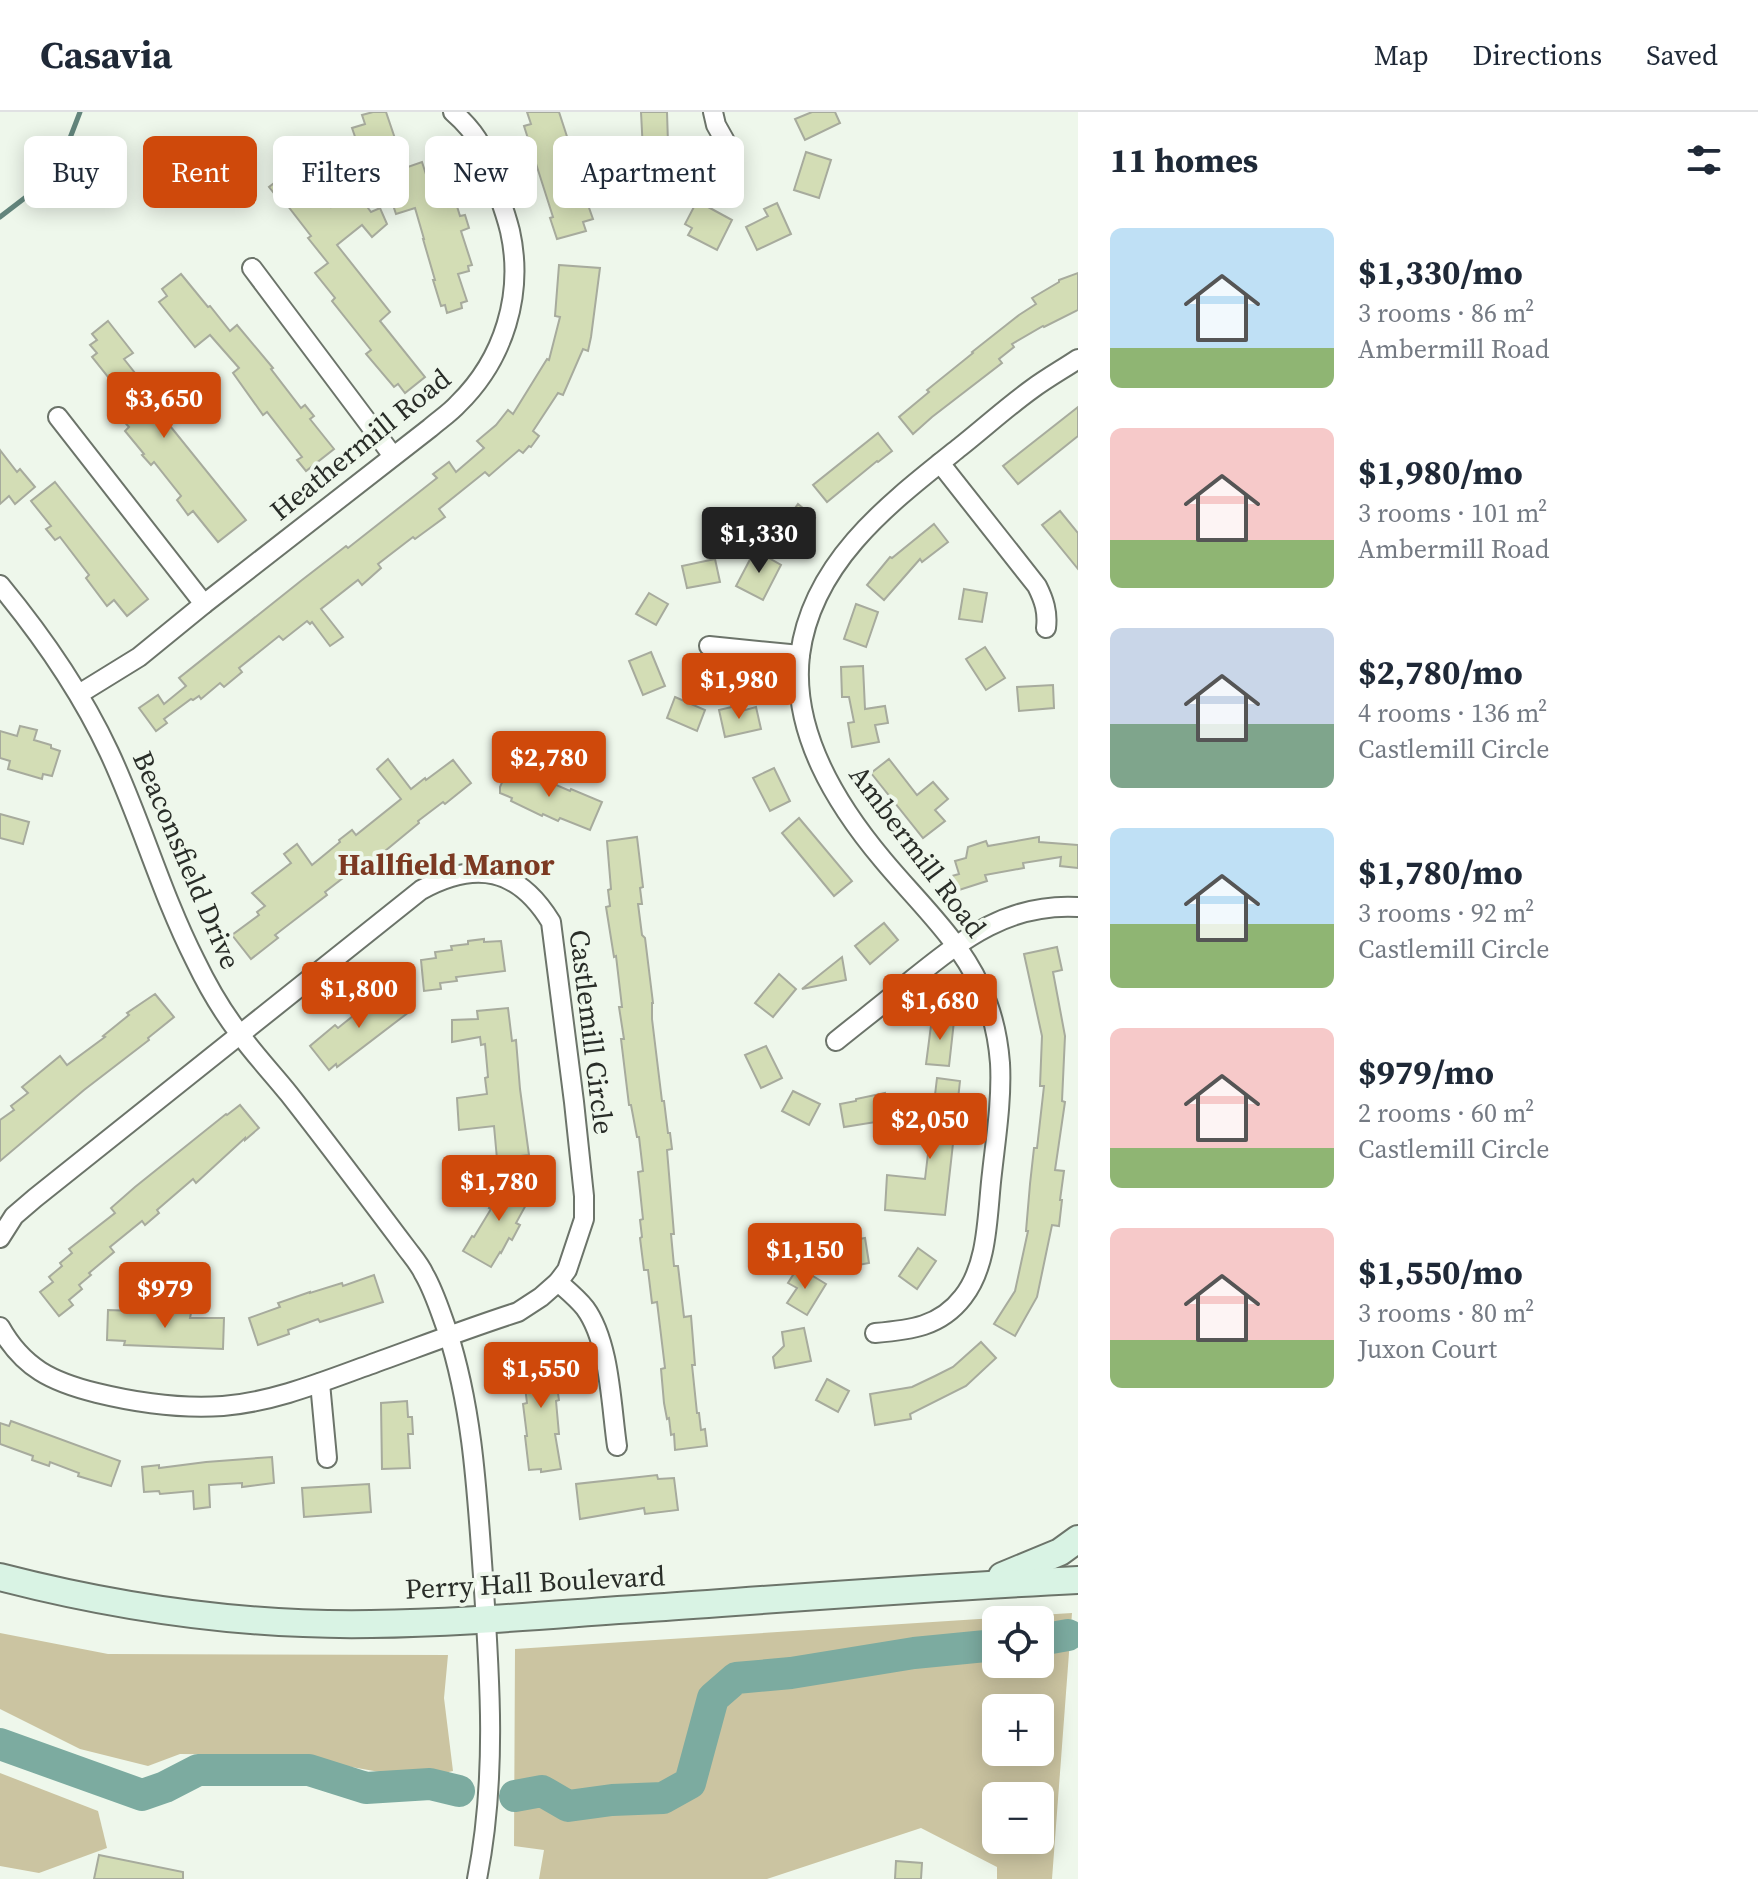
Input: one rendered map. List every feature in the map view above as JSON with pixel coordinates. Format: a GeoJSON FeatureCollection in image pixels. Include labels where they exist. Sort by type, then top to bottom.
{"type":"FeatureCollection","features":[{"type":"Feature","properties":{"kind":"main road"},"geometry":{"type":"LineString","coordinates":[[982,1584],[1043,1560],[1078,1539]]}},
{"type":"Feature","properties":{"kind":"main road","name":"Perry Hall Boulevard"},"geometry":{"type":"LineString","coordinates":[[0,1577],[101,1600],[229,1617],[370,1624],[1078,1580]]}},
{"type":"Feature","properties":{"kind":"street","name":"Heathermill Road"},"geometry":{"type":"LineString","coordinates":[[79,694],[139,657],[457,405],[492,363],[509,319],[514,296],[510,230],[483,146],[469,125],[453,112]]}},
{"type":"Feature","properties":{"kind":"street"},"geometry":{"type":"LineString","coordinates":[[713,112],[722,136]]}},
{"type":"Feature","properties":{"kind":"street"},"geometry":{"type":"LineString","coordinates":[[252,268],[393,456]]}},
{"type":"Feature","properties":{"kind":"street","name":"Ambermill Road"},"geometry":{"type":"LineString","coordinates":[[875,1333],[926,1325],[941,1319],[973,1282],[985,1240],[1000,1064],[993,1021],[985,997],[956,944],[881,858],[826,778],[806,727],[800,694],[800,655],[817,596],[830,572],[872,521],[897,497],[1031,390],[1078,359]]}},
{"type":"Feature","properties":{"kind":"street"},"geometry":{"type":"LineString","coordinates":[[58,417],[204,604]]}},
{"type":"Feature","properties":{"kind":"street"},"geometry":{"type":"LineString","coordinates":[[940,463],[1037,586],[1048,616],[1046,628]]}},
{"type":"Feature","properties":{"kind":"street","name":"Beaconsfield Drive"},"geometry":{"type":"LineString","coordinates":[[0,585],[30,622],[79,694],[109,752],[195,962],[240,1036],[295,1102],[416,1261],[437,1302],[463,1386],[472,1436],[486,1619],[490,1751],[486,1828],[477,1879]]}},
{"type":"Feature","properties":{"kind":"street"},"geometry":{"type":"LineString","coordinates":[[709,646],[800,655]]}},
{"type":"Feature","properties":{"kind":"street","name":"Castlemill Circle"},"geometry":{"type":"LineString","coordinates":[[0,1238],[14,1216],[35,1198],[421,890],[452,875],[486,873],[515,882],[541,905],[551,922],[584,1196],[584,1219],[567,1270],[541,1297],[518,1312],[320,1383],[225,1406],[158,1405],[122,1399],[55,1380],[20,1357],[0,1327]]}},
{"type":"Feature","properties":{"kind":"street"},"geometry":{"type":"LineString","coordinates":[[836,1041],[956,944],[985,927],[1012,915],[1046,906],[1078,907]]}},
{"type":"Feature","properties":{"kind":"street"},"geometry":{"type":"LineString","coordinates":[[558,1282],[584,1307],[603,1347],[617,1446]]}},
{"type":"Feature","properties":{"kind":"street"},"geometry":{"type":"LineString","coordinates":[[320,1383],[327,1458]]}},
{"type":"Feature","properties":{"kind":"shaded area"},"geometry":{"type":"Polygon","coordinates":[[[1072,1613],[1054,1852],[1054,1782],[982,1782],[982,1854],[1054,1854],[1052,1879],[997,1879],[997,1867],[921,1828],[767,1879],[539,1879],[544,1850],[514,1846],[515,1649],[982,1619],[982,1678],[1054,1678],[1054,1614],[1072,1613]]]}},
{"type":"Feature","properties":{"kind":"shaded area"},"geometry":{"type":"Polygon","coordinates":[[[0,1633],[108,1654],[448,1655],[444,1698],[453,1771],[419,1779],[284,1755],[180,1754],[148,1766],[80,1749],[0,1709],[0,1633]]]}},
{"type":"Feature","properties":{"kind":"shaded area"},"geometry":{"type":"Polygon","coordinates":[[[0,1773],[98,1811],[107,1848],[39,1873],[0,1866],[0,1773]]]}},
{"type":"Feature","properties":{"kind":"building"},"geometry":{"type":"Polygon","coordinates":[[[386,112],[394,136],[355,136],[352,128],[365,124],[362,115],[386,112]]]}},
{"type":"Feature","properties":{"kind":"building"},"geometry":{"type":"Polygon","coordinates":[[[527,112],[559,112],[567,136],[553,136],[553,208],[589,208],[593,219],[583,222],[586,231],[557,239],[537,167],[537,136],[527,136],[524,126],[531,124],[527,112]]]}},
{"type":"Feature","properties":{"kind":"building"},"geometry":{"type":"Polygon","coordinates":[[[641,112],[667,112],[668,136],[642,136],[641,112]]]}},
{"type":"Feature","properties":{"kind":"building"},"geometry":{"type":"Polygon","coordinates":[[[812,112],[835,112],[840,123],[805,140],[795,119],[812,112]]]}},
{"type":"Feature","properties":{"kind":"building"},"geometry":{"type":"Polygon","coordinates":[[[806,152],[831,160],[819,198],[794,190],[806,152]]]}},
{"type":"Feature","properties":{"kind":"building"},"geometry":{"type":"Polygon","coordinates":[[[422,162],[425,208],[458,208],[460,216],[465,215],[469,228],[461,231],[472,265],[468,266],[469,271],[458,274],[467,301],[461,303],[462,308],[447,313],[445,305],[441,306],[415,208],[396,214],[394,208],[409,208],[409,167],[422,162]]]}},
{"type":"Feature","properties":{"kind":"building"},"geometry":{"type":"Polygon","coordinates":[[[777,203],[791,234],[757,250],[746,227],[768,216],[764,209],[777,203]]]}},
{"type":"Feature","properties":{"kind":"building"},"geometry":{"type":"Polygon","coordinates":[[[289,208],[368,208],[371,212],[380,208],[387,224],[372,237],[362,225],[337,245],[390,312],[380,321],[425,377],[405,393],[398,384],[394,387],[366,354],[371,350],[332,301],[335,298],[315,273],[328,263],[308,238],[311,236],[289,208]]]}},
{"type":"Feature","properties":{"kind":"building"},"geometry":{"type":"Polygon","coordinates":[[[693,208],[710,208],[732,220],[717,250],[688,235],[692,228],[685,224],[693,208]]]}},
{"type":"Feature","properties":{"kind":"building"},"geometry":{"type":"Polygon","coordinates":[[[559,265],[600,268],[591,337],[588,351],[583,349],[563,395],[558,393],[533,431],[539,436],[531,447],[523,453],[519,450],[489,476],[485,472],[439,509],[445,517],[378,564],[381,568],[362,585],[358,580],[321,609],[343,637],[330,646],[312,622],[307,621],[283,640],[279,636],[239,668],[242,672],[224,687],[220,683],[201,699],[199,696],[191,699],[164,719],[167,723],[156,731],[139,708],[158,695],[164,704],[186,686],[179,678],[437,478],[433,474],[449,462],[456,472],[484,448],[477,441],[508,410],[513,414],[549,360],[560,317],[555,316],[559,265]]]}},
{"type":"Feature","properties":{"kind":"building"},"geometry":{"type":"Polygon","coordinates":[[[1078,273],[1078,310],[1012,344],[1014,347],[999,359],[1002,363],[913,434],[899,417],[972,352],[1036,304],[1032,298],[1059,280],[1078,273]]]}},
{"type":"Feature","properties":{"kind":"building"},"geometry":{"type":"Polygon","coordinates":[[[181,274],[230,331],[237,325],[301,408],[305,405],[314,416],[310,419],[334,449],[306,471],[297,460],[302,457],[267,412],[263,415],[233,373],[239,368],[210,335],[195,347],[159,302],[167,296],[162,289],[181,274]]]}},
{"type":"Feature","properties":{"kind":"building"},"geometry":{"type":"Polygon","coordinates":[[[108,321],[133,353],[124,359],[161,406],[162,416],[246,520],[218,542],[193,511],[188,515],[177,500],[181,496],[154,462],[151,465],[142,455],[125,431],[129,427],[121,418],[133,408],[92,357],[97,353],[90,345],[97,340],[92,334],[108,321]]]}},
{"type":"Feature","properties":{"kind":"building"},"geometry":{"type":"Polygon","coordinates":[[[1078,407],[1078,436],[1018,484],[1003,466],[1078,407]]]}},
{"type":"Feature","properties":{"kind":"building"},"geometry":{"type":"Polygon","coordinates":[[[878,433],[892,451],[827,502],[813,485],[878,433]]]}},
{"type":"Feature","properties":{"kind":"building"},"geometry":{"type":"Polygon","coordinates":[[[0,450],[17,472],[20,469],[35,487],[15,504],[9,496],[0,504],[0,450]]]}},
{"type":"Feature","properties":{"kind":"building"},"geometry":{"type":"Polygon","coordinates":[[[55,482],[148,599],[127,616],[114,600],[107,606],[86,578],[89,575],[60,537],[55,540],[46,529],[51,526],[31,501],[55,482]]]}},
{"type":"Feature","properties":{"kind":"building"},"geometry":{"type":"Polygon","coordinates":[[[798,504],[815,518],[798,542],[780,529],[798,504]]]}},
{"type":"Feature","properties":{"kind":"building"},"geometry":{"type":"Polygon","coordinates":[[[1060,511],[1078,533],[1078,569],[1042,525],[1060,511]]]}},
{"type":"Feature","properties":{"kind":"building"},"geometry":{"type":"Polygon","coordinates":[[[934,524],[948,542],[922,562],[920,559],[884,600],[867,585],[890,557],[934,524]]]}},
{"type":"Feature","properties":{"kind":"building"},"geometry":{"type":"Polygon","coordinates":[[[755,550],[781,565],[763,600],[736,586],[755,550]]]}},
{"type":"Feature","properties":{"kind":"building"},"geometry":{"type":"Polygon","coordinates":[[[715,559],[720,582],[687,588],[682,566],[715,559]]]}},
{"type":"Feature","properties":{"kind":"building"},"geometry":{"type":"Polygon","coordinates":[[[964,589],[987,593],[982,622],[959,619],[964,589]]]}},
{"type":"Feature","properties":{"kind":"building"},"geometry":{"type":"Polygon","coordinates":[[[649,593],[668,604],[656,625],[636,614],[649,593]]]}},
{"type":"Feature","properties":{"kind":"building"},"geometry":{"type":"Polygon","coordinates":[[[856,604],[878,612],[866,647],[844,639],[856,604]]]}},
{"type":"Feature","properties":{"kind":"building"},"geometry":{"type":"Polygon","coordinates":[[[985,647],[1005,678],[986,690],[966,659],[985,647]]]}},
{"type":"Feature","properties":{"kind":"building"},"geometry":{"type":"Polygon","coordinates":[[[651,652],[665,686],[643,695],[629,661],[651,652]]]}},
{"type":"Feature","properties":{"kind":"building"},"geometry":{"type":"Polygon","coordinates":[[[863,666],[865,709],[885,706],[888,723],[875,725],[879,742],[852,747],[848,723],[854,722],[849,697],[842,697],[841,667],[863,666]]]}},
{"type":"Feature","properties":{"kind":"building"},"geometry":{"type":"Polygon","coordinates":[[[1053,685],[1054,708],[1019,711],[1017,687],[1053,685]]]}},
{"type":"Feature","properties":{"kind":"building"},"geometry":{"type":"Polygon","coordinates":[[[675,697],[705,710],[697,731],[667,718],[675,697]]]}},
{"type":"Feature","properties":{"kind":"building"},"geometry":{"type":"Polygon","coordinates":[[[736,706],[738,712],[756,707],[761,729],[725,737],[719,710],[736,706]]]}},
{"type":"Feature","properties":{"kind":"building"},"geometry":{"type":"Polygon","coordinates":[[[20,726],[37,730],[34,740],[60,751],[52,776],[43,774],[42,779],[8,769],[10,761],[0,758],[0,731],[17,736],[20,726]]]}},
{"type":"Feature","properties":{"kind":"building"},"geometry":{"type":"Polygon","coordinates":[[[388,759],[411,789],[453,760],[471,783],[418,821],[368,865],[365,861],[325,892],[327,895],[275,935],[278,938],[251,959],[232,935],[259,915],[257,912],[265,906],[252,893],[291,863],[284,854],[297,844],[312,865],[352,830],[356,835],[401,799],[377,769],[388,759]]]}},
{"type":"Feature","properties":{"kind":"building"},"geometry":{"type":"Polygon","coordinates":[[[889,759],[917,795],[933,782],[948,799],[935,810],[945,821],[923,838],[871,773],[889,759]]]}},
{"type":"Feature","properties":{"kind":"building"},"geometry":{"type":"Polygon","coordinates":[[[510,764],[554,786],[571,789],[602,802],[590,830],[560,818],[558,821],[542,816],[500,793],[510,764]]]}},
{"type":"Feature","properties":{"kind":"building"},"geometry":{"type":"Polygon","coordinates":[[[774,768],[790,801],[770,811],[753,778],[774,768]]]}},
{"type":"Feature","properties":{"kind":"building"},"geometry":{"type":"Polygon","coordinates":[[[0,814],[29,822],[23,844],[0,838],[0,814]]]}},
{"type":"Feature","properties":{"kind":"building"},"geometry":{"type":"Polygon","coordinates":[[[799,818],[852,881],[834,896],[782,833],[799,818]]]}},
{"type":"Feature","properties":{"kind":"building"},"geometry":{"type":"Polygon","coordinates":[[[637,837],[643,887],[640,888],[642,904],[638,904],[653,1003],[652,1019],[662,1101],[672,1149],[667,1150],[674,1266],[678,1266],[684,1317],[691,1316],[697,1413],[701,1430],[705,1429],[707,1446],[675,1450],[674,1434],[671,1435],[664,1403],[661,1369],[665,1368],[657,1302],[652,1303],[648,1270],[644,1270],[638,1172],[643,1171],[639,1137],[629,1105],[621,1039],[624,1039],[619,1007],[622,1007],[606,907],[610,906],[608,890],[611,889],[607,841],[637,837]]]}},
{"type":"Feature","properties":{"kind":"building"},"geometry":{"type":"Polygon","coordinates":[[[1039,837],[1039,842],[1078,845],[1078,868],[1060,866],[1061,857],[1023,863],[1024,868],[985,875],[987,881],[956,891],[952,876],[959,874],[955,861],[966,858],[968,847],[986,841],[988,846],[1039,837]]]}},
{"type":"Feature","properties":{"kind":"building"},"geometry":{"type":"Polygon","coordinates":[[[884,923],[898,940],[870,964],[855,946],[884,923]]]}},
{"type":"Feature","properties":{"kind":"building"},"geometry":{"type":"Polygon","coordinates":[[[484,939],[484,942],[501,941],[505,971],[456,977],[457,981],[440,983],[441,989],[424,991],[421,960],[436,958],[435,952],[452,950],[451,946],[484,939]]]}},
{"type":"Feature","properties":{"kind":"building"},"geometry":{"type":"Polygon","coordinates":[[[1057,947],[1062,970],[1053,972],[1065,1036],[1062,1101],[1065,1102],[1055,1170],[1064,1171],[1062,1200],[1059,1226],[1052,1225],[1037,1297],[1015,1336],[994,1324],[1015,1291],[1028,1231],[1030,1184],[1044,1086],[1040,1086],[1042,1036],[1024,954],[1057,947]]]}},
{"type":"Feature","properties":{"kind":"building"},"geometry":{"type":"Polygon","coordinates":[[[842,957],[846,980],[802,989],[842,957]]]}},
{"type":"Feature","properties":{"kind":"building"},"geometry":{"type":"Polygon","coordinates":[[[779,974],[796,989],[773,1017],[755,1003],[779,974]]]}},
{"type":"Feature","properties":{"kind":"building"},"geometry":{"type":"Polygon","coordinates":[[[389,987],[409,1012],[329,1070],[310,1046],[389,987]]]}},
{"type":"Feature","properties":{"kind":"building"},"geometry":{"type":"Polygon","coordinates":[[[155,994],[174,1017],[0,1161],[0,1120],[14,1110],[11,1106],[28,1093],[22,1087],[60,1056],[67,1065],[105,1037],[129,1015],[127,1013],[155,994]]]}},
{"type":"Feature","properties":{"kind":"building"},"geometry":{"type":"Polygon","coordinates":[[[508,1008],[512,1041],[516,1040],[529,1155],[497,1159],[494,1126],[459,1130],[457,1098],[487,1094],[485,1078],[488,1077],[485,1044],[481,1045],[480,1037],[452,1042],[452,1020],[478,1019],[477,1011],[508,1008]]]}},
{"type":"Feature","properties":{"kind":"building"},"geometry":{"type":"Polygon","coordinates":[[[932,1018],[954,1021],[949,1066],[926,1064],[932,1018]]]}},
{"type":"Feature","properties":{"kind":"building"},"geometry":{"type":"Polygon","coordinates":[[[766,1046],[782,1078],[761,1088],[745,1055],[766,1046]]]}},
{"type":"Feature","properties":{"kind":"building"},"geometry":{"type":"Polygon","coordinates":[[[937,1078],[960,1081],[945,1215],[885,1210],[887,1175],[925,1179],[937,1078]]]}},
{"type":"Feature","properties":{"kind":"building"},"geometry":{"type":"Polygon","coordinates":[[[793,1091],[820,1104],[809,1125],[782,1111],[793,1091]]]}},
{"type":"Feature","properties":{"kind":"building"},"geometry":{"type":"Polygon","coordinates":[[[885,1093],[889,1117],[844,1127],[840,1104],[885,1093]]]}},
{"type":"Feature","properties":{"kind":"building"},"geometry":{"type":"Polygon","coordinates":[[[240,1105],[259,1128],[196,1183],[193,1179],[157,1210],[159,1213],[145,1225],[142,1221],[110,1247],[114,1252],[89,1273],[91,1275],[79,1285],[82,1289],[69,1300],[73,1305],[59,1316],[40,1292],[53,1282],[49,1277],[72,1253],[69,1249],[115,1213],[111,1208],[135,1187],[240,1105]]]}},
{"type":"Feature","properties":{"kind":"building"},"geometry":{"type":"Polygon","coordinates":[[[499,1175],[532,1194],[516,1223],[520,1225],[512,1240],[509,1238],[491,1267],[463,1251],[491,1209],[499,1190],[501,1192],[499,1175]]]}},
{"type":"Feature","properties":{"kind":"building"},"geometry":{"type":"Polygon","coordinates":[[[865,1238],[869,1263],[832,1270],[827,1245],[865,1238]]]}},
{"type":"Feature","properties":{"kind":"building"},"geometry":{"type":"Polygon","coordinates":[[[918,1248],[936,1261],[917,1289],[899,1276],[918,1248]]]}},
{"type":"Feature","properties":{"kind":"building"},"geometry":{"type":"Polygon","coordinates":[[[798,1267],[826,1284],[807,1315],[787,1303],[797,1288],[788,1283],[798,1267]]]}},
{"type":"Feature","properties":{"kind":"building"},"geometry":{"type":"Polygon","coordinates":[[[374,1275],[383,1302],[320,1322],[318,1319],[258,1345],[249,1318],[280,1307],[278,1303],[374,1275]]]}},
{"type":"Feature","properties":{"kind":"building"},"geometry":{"type":"Polygon","coordinates":[[[108,1310],[191,1313],[190,1318],[224,1318],[223,1349],[124,1345],[125,1341],[107,1340],[108,1310]]]}},
{"type":"Feature","properties":{"kind":"building"},"geometry":{"type":"Polygon","coordinates":[[[804,1328],[811,1361],[775,1368],[773,1357],[784,1346],[782,1332],[804,1328]]]}},
{"type":"Feature","properties":{"kind":"building"},"geometry":{"type":"Polygon","coordinates":[[[981,1342],[996,1358],[966,1386],[910,1414],[911,1419],[875,1425],[870,1394],[912,1387],[953,1367],[981,1342]]]}},
{"type":"Feature","properties":{"kind":"building"},"geometry":{"type":"Polygon","coordinates":[[[550,1349],[559,1400],[556,1401],[559,1434],[555,1434],[561,1469],[541,1472],[541,1469],[529,1470],[523,1404],[527,1403],[518,1353],[550,1349]]]}},
{"type":"Feature","properties":{"kind":"building"},"geometry":{"type":"Polygon","coordinates":[[[827,1379],[849,1391],[838,1412],[816,1400],[827,1379]]]}},
{"type":"Feature","properties":{"kind":"building"},"geometry":{"type":"Polygon","coordinates":[[[407,1401],[413,1434],[408,1434],[410,1468],[382,1469],[381,1403],[407,1401]]]}},
{"type":"Feature","properties":{"kind":"building"},"geometry":{"type":"Polygon","coordinates":[[[11,1421],[120,1461],[111,1486],[78,1476],[79,1473],[50,1462],[49,1466],[32,1460],[33,1456],[0,1444],[0,1423],[9,1426],[11,1421]]]}},
{"type":"Feature","properties":{"kind":"building"},"geometry":{"type":"Polygon","coordinates":[[[272,1457],[274,1483],[242,1487],[242,1483],[209,1485],[210,1507],[194,1509],[193,1491],[144,1492],[142,1467],[272,1457]]]}},
{"type":"Feature","properties":{"kind":"building"},"geometry":{"type":"Polygon","coordinates":[[[657,1475],[658,1479],[674,1478],[678,1510],[645,1514],[644,1508],[580,1519],[576,1484],[657,1475]]]}},
{"type":"Feature","properties":{"kind":"building"},"geometry":{"type":"Polygon","coordinates":[[[369,1484],[371,1512],[304,1517],[302,1488],[369,1484]]]}},
{"type":"Feature","properties":{"kind":"building"},"geometry":{"type":"Polygon","coordinates":[[[99,1855],[183,1872],[183,1879],[94,1879],[99,1855]]]}},
{"type":"Feature","properties":{"kind":"building"},"geometry":{"type":"Polygon","coordinates":[[[896,1861],[922,1863],[921,1879],[895,1879],[896,1861]]]}},
{"type":"Feature","properties":{"kind":"waterway"},"geometry":{"type":"LineString","coordinates":[[0,217],[43,184],[72,154],[65,151],[80,112]]}},
{"type":"Feature","properties":{"kind":"waterway"},"geometry":{"type":"LineString","coordinates":[[1054,1638],[1068,1635]]}},
{"type":"Feature","properties":{"kind":"waterway"},"geometry":{"type":"LineString","coordinates":[[515,1796],[542,1791],[568,1806],[663,1798],[690,1783],[713,1698],[736,1678],[982,1646]]}},
{"type":"Feature","properties":{"kind":"waterway"},"geometry":{"type":"LineString","coordinates":[[0,1744],[142,1795],[198,1770],[309,1770],[366,1788],[430,1784],[459,1791]]}},
{"type":"Feature","properties":{"kind":"district","name":"Hallfield Manor"},"geometry":{"type":"Point","coordinates":[446,864]}}]}
